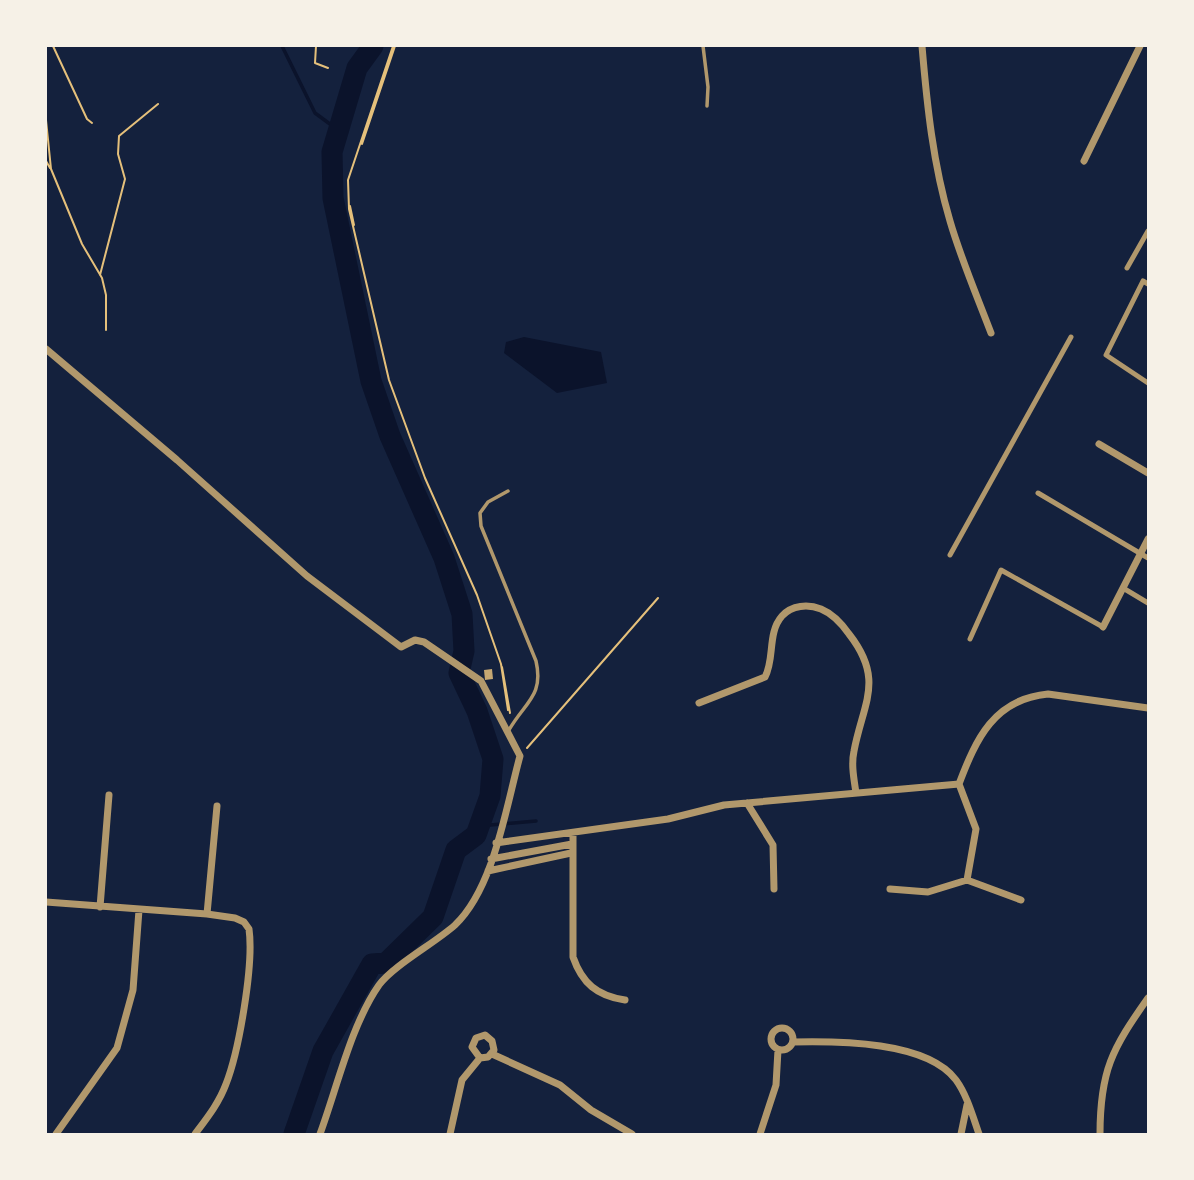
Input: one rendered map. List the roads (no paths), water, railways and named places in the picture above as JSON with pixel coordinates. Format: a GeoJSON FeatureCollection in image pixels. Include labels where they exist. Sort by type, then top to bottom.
{"type":"FeatureCollection","features":[{"type":"Feature","properties":{"kind":"street"},"geometry":{"type":"LineString","coordinates":[[922,46],[928,119],[937,170],[950,222],[991,333]]}},
{"type":"Feature","properties":{"kind":"street"},"geometry":{"type":"LineString","coordinates":[[1084,161],[1140,46]]}},
{"type":"Feature","properties":{"kind":"street"},"geometry":{"type":"LineString","coordinates":[[1128,268],[1149,232]]}},
{"type":"Feature","properties":{"kind":"street"},"geometry":{"type":"LineString","coordinates":[[1146,283],[1106,355],[1149,383]]}},
{"type":"Feature","properties":{"kind":"street"},"geometry":{"type":"LineString","coordinates":[[950,555],[1071,337]]}},
{"type":"Feature","properties":{"kind":"street"},"geometry":{"type":"LineString","coordinates":[[46,349],[167,451],[307,576],[401,647],[415,640],[424,642],[481,681],[510,727],[520,757],[488,871],[468,911],[381,982],[358,1028],[320,1135]]}},
{"type":"Feature","properties":{"kind":"street"},"geometry":{"type":"LineString","coordinates":[[1099,444],[1149,473]]}},
{"type":"Feature","properties":{"kind":"street"},"geometry":{"type":"LineString","coordinates":[[1038,494],[1145,555]]}},
{"type":"Feature","properties":{"kind":"street"},"geometry":{"type":"LineString","coordinates":[[970,639],[1001,570],[1103,627],[1123,588],[1145,555],[1149,538]]}},
{"type":"Feature","properties":{"kind":"street"},"geometry":{"type":"LineString","coordinates":[[1123,588],[1149,603]]}},
{"type":"Feature","properties":{"kind":"street"},"geometry":{"type":"LineString","coordinates":[[699,703],[765,677],[770,668],[774,629],[782,616],[794,607],[812,606],[829,612],[857,643],[870,683],[869,704],[852,765],[856,793]]}},
{"type":"Feature","properties":{"kind":"street"},"geometry":{"type":"LineString","coordinates":[[967,880],[976,829],[959,784],[986,724],[1000,711],[1031,696],[1059,695],[1149,708]]}},
{"type":"Feature","properties":{"kind":"street"},"geometry":{"type":"LineString","coordinates":[[496,843],[573,834],[747,803],[959,784]]}},
{"type":"Feature","properties":{"kind":"street"},"geometry":{"type":"LineString","coordinates":[[100,906],[109,795]]}},
{"type":"Feature","properties":{"kind":"street"},"geometry":{"type":"LineString","coordinates":[[747,803],[773,845],[774,889]]}},
{"type":"Feature","properties":{"kind":"street"},"geometry":{"type":"LineString","coordinates":[[208,914],[217,806]]}},
{"type":"Feature","properties":{"kind":"street"},"geometry":{"type":"LineString","coordinates":[[573,834],[573,957],[579,973],[589,987],[607,998],[625,999]]}},
{"type":"Feature","properties":{"kind":"street"},"geometry":{"type":"LineString","coordinates":[[491,859],[572,844]]}},
{"type":"Feature","properties":{"kind":"street"},"geometry":{"type":"LineString","coordinates":[[488,871],[571,853]]}},
{"type":"Feature","properties":{"kind":"street"},"geometry":{"type":"LineString","coordinates":[[890,889],[928,892],[967,880],[1021,900]]}},
{"type":"Feature","properties":{"kind":"street"},"geometry":{"type":"LineString","coordinates":[[46,902],[208,914],[244,922],[249,929],[243,1010],[227,1081],[218,1102],[195,1135]]}},
{"type":"Feature","properties":{"kind":"street"},"geometry":{"type":"LineString","coordinates":[[56,1135],[117,1048],[133,990],[139,909]]}},
{"type":"Feature","properties":{"kind":"street"},"geometry":{"type":"LineString","coordinates":[[1100,1135],[1100,1096],[1109,1061],[1119,1039],[1149,999]]}},
{"type":"Feature","properties":{"kind":"street"},"geometry":{"type":"LineString","coordinates":[[760,1135],[776,1086],[778,1050],[771,1038],[779,1028],[788,1029],[793,1042]]}},
{"type":"Feature","properties":{"kind":"street"},"geometry":{"type":"LineString","coordinates":[[480,1058],[472,1047],[480,1036],[492,1041],[492,1054]]}},
{"type":"Feature","properties":{"kind":"street"},"geometry":{"type":"LineString","coordinates":[[778,1050],[787,1049],[793,1042]]}},
{"type":"Feature","properties":{"kind":"street"},"geometry":{"type":"LineString","coordinates":[[793,1042],[845,1043],[914,1054],[939,1063],[957,1081],[979,1135]]}},
{"type":"Feature","properties":{"kind":"street"},"geometry":{"type":"LineString","coordinates":[[450,1135],[462,1080],[480,1058],[492,1054],[560,1086],[591,1110],[632,1135]]}},
{"type":"Feature","properties":{"kind":"street"},"geometry":{"type":"LineString","coordinates":[[961,1135],[968,1104]]}},
{"type":"Feature","properties":{"kind":"lane"},"geometry":{"type":"LineString","coordinates":[[703,46],[708,87],[707,106]]}},
{"type":"Feature","properties":{"kind":"lane"},"geometry":{"type":"LineString","coordinates":[[508,491],[488,502],[480,513],[481,526],[540,676],[538,692],[510,727]]}},
{"type":"Feature","properties":{"kind":"water"},"geometry":{"type":"Polygon","coordinates":[[[524,337],[601,352],[607,383],[557,393],[504,353],[506,342],[524,337]]]}},
{"type":"Feature","properties":{"kind":"waterway"},"geometry":{"type":"LineString","coordinates":[[282,46],[315,113],[338,130]]}},
{"type":"Feature","properties":{"kind":"waterway"},"geometry":{"type":"LineString","coordinates":[[294,1134],[323,1051],[372,964],[386,963],[433,917],[456,850],[476,835],[490,796],[493,759],[477,711],[459,673],[464,651],[462,614],[444,558],[390,436],[371,381],[333,198],[332,152],[357,68],[373,46]]}},
{"type":"Feature","properties":{"kind":"waterway"},"geometry":{"type":"LineString","coordinates":[[479,826],[536,821]]}}]}
